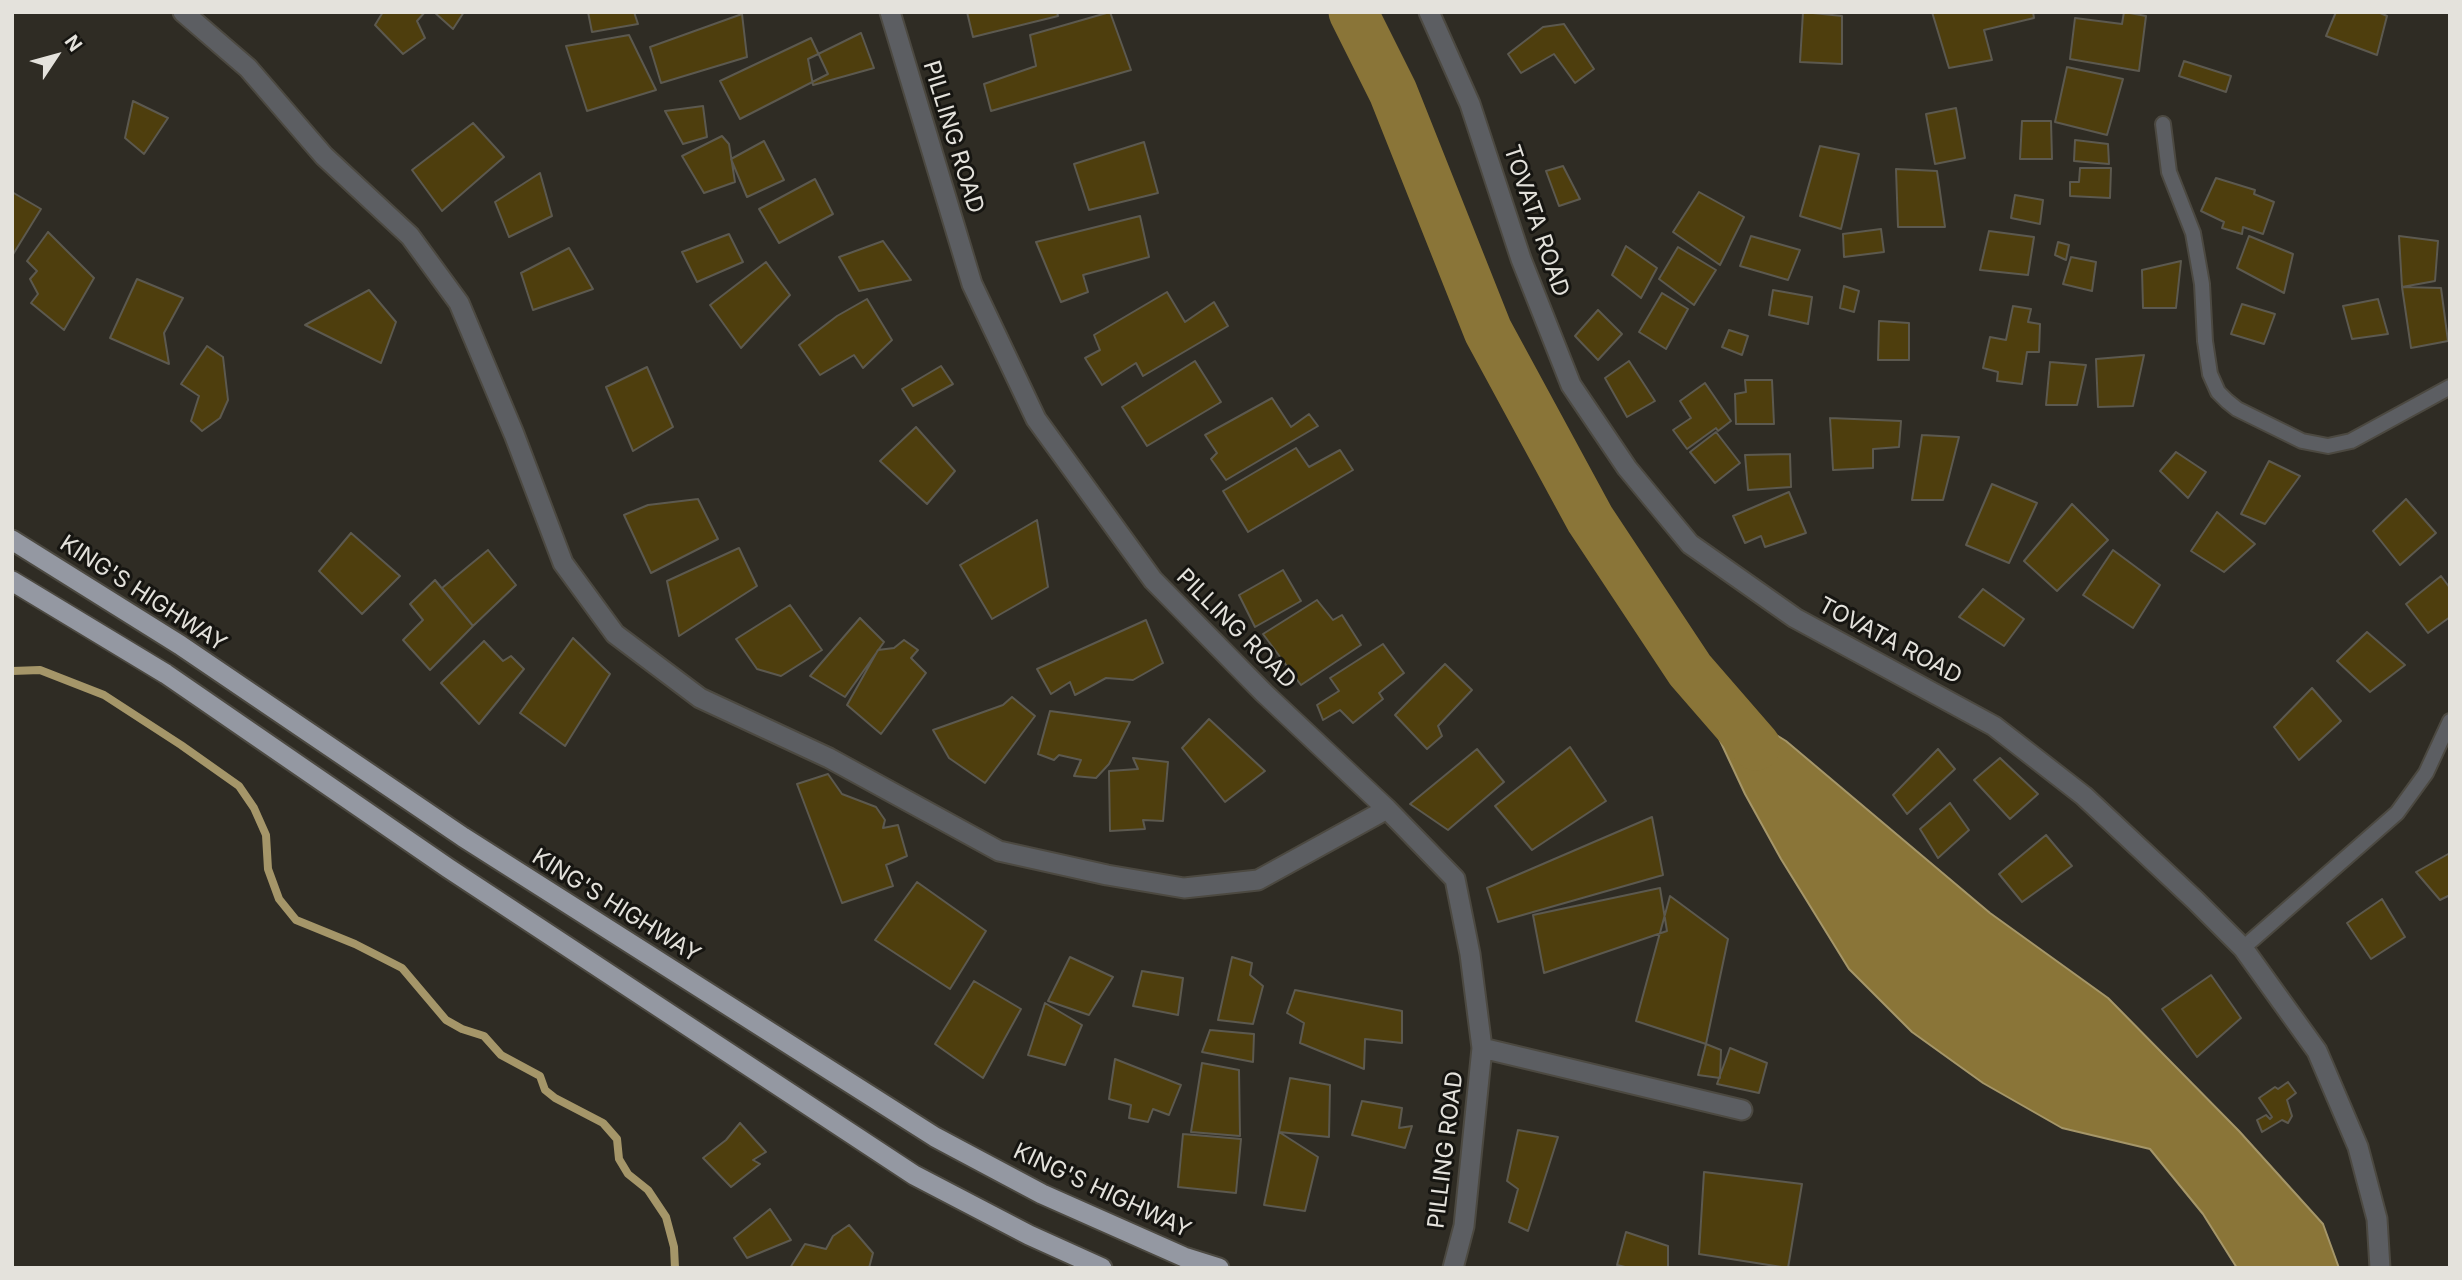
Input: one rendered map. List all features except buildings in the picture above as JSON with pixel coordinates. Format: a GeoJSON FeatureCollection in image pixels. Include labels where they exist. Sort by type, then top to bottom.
{"type":"FeatureCollection","features":[{"type":"Feature","properties":{"kind":"highway","name":"KING'S HIGHWAY"},"geometry":{"type":"LineString","coordinates":[[12,540],[180,645],[463,837],[935,1137],[1042,1194],[1184,1257],[1219,1268]]}},
{"type":"Feature","properties":{"kind":"highway"},"geometry":{"type":"LineString","coordinates":[[12,581],[166,674],[448,868],[914,1175],[1029,1235],[1102,1268]]}},
{"type":"Feature","properties":{"kind":"street"},"geometry":{"type":"LineString","coordinates":[[183,12],[248,68],[324,156],[410,236],[459,303],[514,434],[563,564],[615,634],[700,698],[829,758],[999,851],[1107,875],[1184,888],[1258,880],[1387,809]]}},
{"type":"Feature","properties":{"kind":"street","name":"PILLING ROAD"},"geometry":{"type":"LineString","coordinates":[[890,12],[972,284],[1037,419],[1153,580],[1264,693],[1387,809],[1455,879],[1470,954],[1482,1048],[1464,1226],[1453,1268]]}},
{"type":"Feature","properties":{"kind":"street","name":"TOVATA ROAD"},"geometry":{"type":"LineString","coordinates":[[1429,12],[1470,104],[1521,259],[1571,385],[1627,468],[1690,544],[1794,618],[1994,726],[2084,796],[2243,948],[2317,1051],[2333,1087],[2358,1147],[2376,1219],[2380,1268]]}},
{"type":"Feature","properties":{"kind":"street"},"geometry":{"type":"LineString","coordinates":[[1482,1048],[1742,1110]]}},
{"type":"Feature","properties":{"kind":"lane"},"geometry":{"type":"LineString","coordinates":[[2163,124],[2169,172],[2193,233],[2202,284],[2210,374],[2218,391],[2227,401],[2302,441],[2328,446],[2351,441],[2450,387]]}},
{"type":"Feature","properties":{"kind":"lane"},"geometry":{"type":"LineString","coordinates":[[2243,948],[2397,813],[2426,772],[2450,721]]}},
{"type":"Feature","properties":{"kind":"shaded area"},"geometry":{"type":"Polygon","coordinates":[[[1693,683],[1786,741],[1990,913],[2108,998],[2239,1131],[2323,1224],[2339,1268],[2237,1268],[2203,1214],[2150,1149],[2062,1128],[1983,1083],[1912,1032],[1849,969],[1781,859],[1745,794],[1693,683]]]}},
{"type":"Feature","properties":{"kind":"waterway"},"geometry":{"type":"LineString","coordinates":[[1353,12],[1393,92],[1488,331],[1590,519],[1690,670],[1756,746]]}},
{"type":"Feature","properties":{"kind":"waterway"},"geometry":{"type":"LineString","coordinates":[[12,671],[40,670],[104,695],[239,786],[254,808],[266,835],[268,869],[279,899],[296,920],[355,944],[402,968],[446,1020],[484,1036],[501,1055],[540,1076],[545,1090],[555,1098],[603,1123],[617,1139],[619,1159],[628,1174],[648,1190],[666,1217],[674,1247],[675,1268]]}}]}
